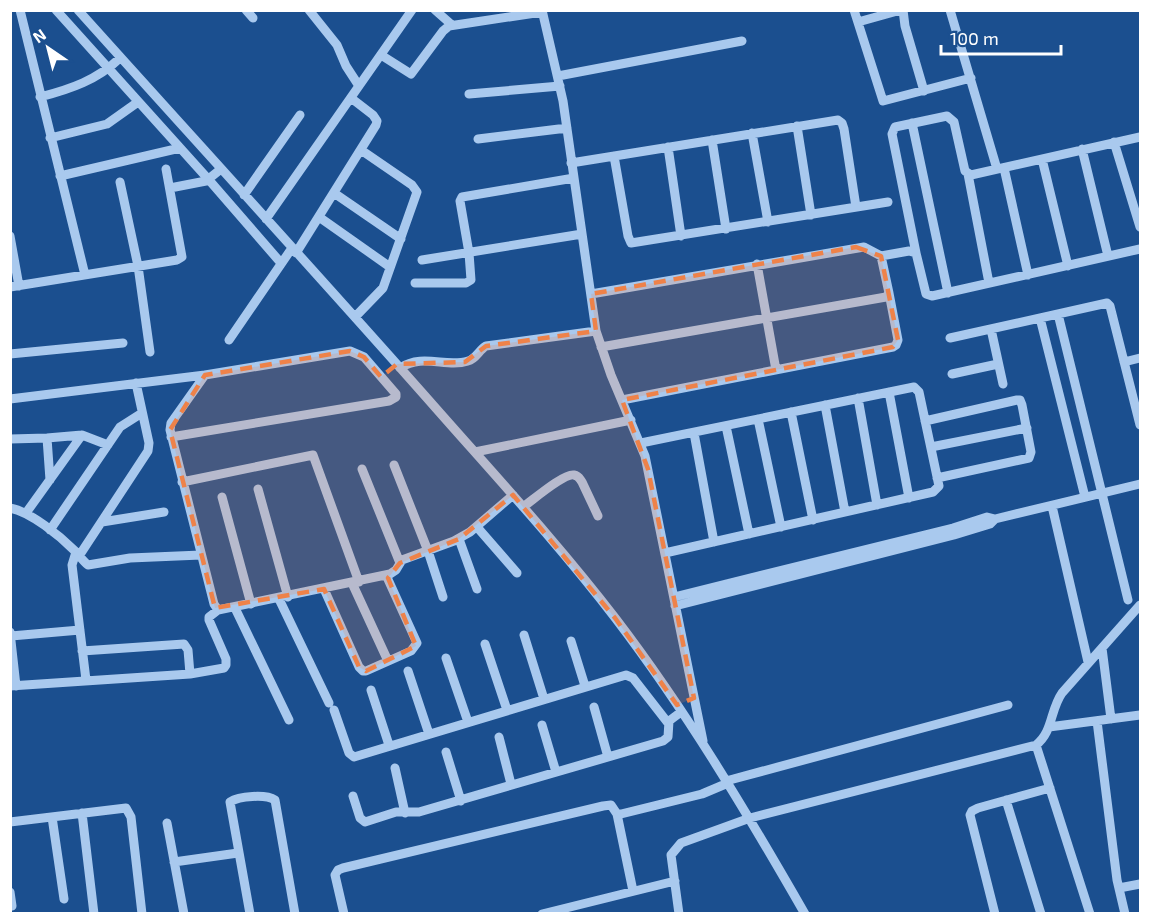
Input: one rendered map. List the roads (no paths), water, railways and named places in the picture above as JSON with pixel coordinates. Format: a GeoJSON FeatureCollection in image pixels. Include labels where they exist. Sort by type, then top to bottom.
{"type":"FeatureCollection","features":[{"type":"Feature","properties":{"kind":"street"},"geometry":{"type":"LineString","coordinates":[[20,10],[84,275]]}},
{"type":"Feature","properties":{"kind":"street"},"geometry":{"type":"LineString","coordinates":[[56,10],[114,63],[289,254],[355,317],[392,370],[475,452],[508,499],[523,507],[615,618],[675,715]]}},
{"type":"Feature","properties":{"kind":"street"},"geometry":{"type":"LineString","coordinates":[[78,10],[138,102],[180,148],[244,195],[266,219],[289,254]]}},
{"type":"Feature","properties":{"kind":"street"},"geometry":{"type":"LineString","coordinates":[[246,10],[253,18]]}},
{"type":"Feature","properties":{"kind":"street"},"geometry":{"type":"LineString","coordinates":[[309,10],[337,45],[346,66],[359,86]]}},
{"type":"Feature","properties":{"kind":"street"},"geometry":{"type":"LineString","coordinates":[[266,219],[412,10]]}},
{"type":"Feature","properties":{"kind":"street"},"geometry":{"type":"LineString","coordinates":[[435,10],[452,25]]}},
{"type":"Feature","properties":{"kind":"street"},"geometry":{"type":"LineString","coordinates":[[854,10],[883,101],[972,78]]}},
{"type":"Feature","properties":{"kind":"street"},"geometry":{"type":"LineString","coordinates":[[858,22],[902,10],[904,26],[924,91]]}},
{"type":"Feature","properties":{"kind":"street"},"geometry":{"type":"LineString","coordinates":[[950,10],[1001,169],[1028,275]]}},
{"type":"Feature","properties":{"kind":"street"},"geometry":{"type":"LineString","coordinates":[[381,56],[411,74],[445,28],[542,11],[559,81],[597,331],[601,347],[641,443],[648,469],[704,746],[743,820],[806,914]]}},
{"type":"Feature","properties":{"kind":"street"},"geometry":{"type":"LineString","coordinates":[[469,94],[559,81],[742,41]]}},
{"type":"Feature","properties":{"kind":"street"},"geometry":{"type":"LineString","coordinates":[[40,97],[79,86],[114,63]]}},
{"type":"Feature","properties":{"kind":"street"},"geometry":{"type":"LineString","coordinates":[[228,340],[289,254],[319,217],[377,121],[373,115],[351,98]]}},
{"type":"Feature","properties":{"kind":"street"},"geometry":{"type":"LineString","coordinates":[[50,138],[107,124],[138,102]]}},
{"type":"Feature","properties":{"kind":"street"},"geometry":{"type":"LineString","coordinates":[[244,195],[300,115]]}},
{"type":"Feature","properties":{"kind":"street"},"geometry":{"type":"LineString","coordinates":[[989,284],[968,174],[965,171],[954,122],[947,116],[895,127],[892,134],[926,294],[932,296],[948,293],[989,284],[1068,266],[1140,249]]}},
{"type":"Feature","properties":{"kind":"street"},"geometry":{"type":"LineString","coordinates":[[571,163],[838,120],[842,123],[856,207]]}},
{"type":"Feature","properties":{"kind":"street"},"geometry":{"type":"LineString","coordinates":[[912,123],[948,293]]}},
{"type":"Feature","properties":{"kind":"street"},"geometry":{"type":"LineString","coordinates":[[797,126],[812,215]]}},
{"type":"Feature","properties":{"kind":"street"},"geometry":{"type":"LineString","coordinates":[[478,139],[567,128]]}},
{"type":"Feature","properties":{"kind":"street"},"geometry":{"type":"LineString","coordinates":[[752,133],[768,222]]}},
{"type":"Feature","properties":{"kind":"street"},"geometry":{"type":"LineString","coordinates":[[968,174],[971,176],[1140,137]]}},
{"type":"Feature","properties":{"kind":"street"},"geometry":{"type":"LineString","coordinates":[[712,140],[726,229]]}},
{"type":"Feature","properties":{"kind":"street"},"geometry":{"type":"LineString","coordinates":[[1114,142],[1140,227]]}},
{"type":"Feature","properties":{"kind":"street"},"geometry":{"type":"LineString","coordinates":[[668,147],[681,236]]}},
{"type":"Feature","properties":{"kind":"street"},"geometry":{"type":"LineString","coordinates":[[60,176],[180,148]]}},
{"type":"Feature","properties":{"kind":"street"},"geometry":{"type":"LineString","coordinates":[[1082,149],[1108,256]]}},
{"type":"Feature","properties":{"kind":"street"},"geometry":{"type":"LineString","coordinates":[[355,317],[380,292],[417,192],[416,188],[361,150]]}},
{"type":"Feature","properties":{"kind":"street"},"geometry":{"type":"LineString","coordinates":[[614,156],[628,236],[632,243],[888,202]]}},
{"type":"Feature","properties":{"kind":"street"},"geometry":{"type":"LineString","coordinates":[[1042,159],[1068,266]]}},
{"type":"Feature","properties":{"kind":"street"},"geometry":{"type":"LineString","coordinates":[[10,236],[15,287],[182,257],[166,169]]}},
{"type":"Feature","properties":{"kind":"street"},"geometry":{"type":"LineString","coordinates":[[170,188],[215,174]]}},
{"type":"Feature","properties":{"kind":"street"},"geometry":{"type":"LineString","coordinates":[[415,283],[470,282],[472,278],[469,252],[460,201],[462,197],[574,178]]}},
{"type":"Feature","properties":{"kind":"street"},"geometry":{"type":"LineString","coordinates":[[120,182],[138,266],[150,352]]}},
{"type":"Feature","properties":{"kind":"street"},"geometry":{"type":"LineString","coordinates":[[334,193],[400,239]]}},
{"type":"Feature","properties":{"kind":"street"},"geometry":{"type":"LineString","coordinates":[[319,217],[390,267]]}},
{"type":"Feature","properties":{"kind":"street"},"geometry":{"type":"LineString","coordinates":[[422,260],[582,234]]}},
{"type":"Feature","properties":{"kind":"street"},"geometry":{"type":"LineString","coordinates":[[591,294],[856,247],[864,247],[881,256],[909,251],[916,253]]}},
{"type":"Feature","properties":{"kind":"street"},"geometry":{"type":"LineString","coordinates":[[622,400],[896,345],[898,340],[881,256]]}},
{"type":"Feature","properties":{"kind":"street"},"geometry":{"type":"LineString","coordinates":[[757,264],[776,370]]}},
{"type":"Feature","properties":{"kind":"street"},"geometry":{"type":"LineString","coordinates":[[601,347],[881,298],[886,297],[889,292]]}},
{"type":"Feature","properties":{"kind":"street"},"geometry":{"type":"LineString","coordinates":[[950,338],[1102,304],[1110,306],[1140,425]]}},
{"type":"Feature","properties":{"kind":"street"},"geometry":{"type":"LineString","coordinates":[[1058,314],[1128,600]]}},
{"type":"Feature","properties":{"kind":"street"},"geometry":{"type":"LineString","coordinates":[[1040,318],[1085,497]]}},
{"type":"Feature","properties":{"kind":"street"},"geometry":{"type":"LineString","coordinates":[[991,329],[1003,384]]}},
{"type":"Feature","properties":{"kind":"street"},"geometry":{"type":"LineString","coordinates":[[10,399],[205,375],[350,351],[392,370],[414,362],[438,360],[465,362],[474,358],[486,346],[597,331]]}},
{"type":"Feature","properties":{"kind":"street"},"geometry":{"type":"LineString","coordinates":[[10,354],[123,343]]}},
{"type":"Feature","properties":{"kind":"street"},"geometry":{"type":"LineString","coordinates":[[1124,362],[1140,358]]}},
{"type":"Feature","properties":{"kind":"street"},"geometry":{"type":"LineString","coordinates":[[952,374],[999,364]]}},
{"type":"Feature","properties":{"kind":"street"},"geometry":{"type":"LineString","coordinates":[[171,437],[394,399],[396,394],[392,370]]}},
{"type":"Feature","properties":{"kind":"street"},"geometry":{"type":"LineString","coordinates":[[205,375],[171,423],[171,437],[214,604],[218,610]]}},
{"type":"Feature","properties":{"kind":"street"},"geometry":{"type":"LineString","coordinates":[[86,680],[72,565],[148,451],[149,443],[136,383]]}},
{"type":"Feature","properties":{"kind":"street"},"geometry":{"type":"LineString","coordinates":[[641,443],[910,388],[917,389],[932,447],[938,478],[937,490],[665,553]]}},
{"type":"Feature","properties":{"kind":"street"},"geometry":{"type":"LineString","coordinates":[[889,392],[909,498]]}},
{"type":"Feature","properties":{"kind":"street"},"geometry":{"type":"LineString","coordinates":[[858,398],[878,505]]}},
{"type":"Feature","properties":{"kind":"street"},"geometry":{"type":"LineString","coordinates":[[925,421],[1020,400],[1027,428],[1031,452],[1029,458],[938,478]]}},
{"type":"Feature","properties":{"kind":"street"},"geometry":{"type":"LineString","coordinates":[[825,405],[845,512]]}},
{"type":"Feature","properties":{"kind":"street"},"geometry":{"type":"LineString","coordinates":[[791,412],[813,520]]}},
{"type":"Feature","properties":{"kind":"street"},"geometry":{"type":"LineString","coordinates":[[50,530],[123,424],[142,413]]}},
{"type":"Feature","properties":{"kind":"street"},"geometry":{"type":"LineString","coordinates":[[758,419],[781,527]]}},
{"type":"Feature","properties":{"kind":"street"},"geometry":{"type":"LineString","coordinates":[[475,452],[632,420]]}},
{"type":"Feature","properties":{"kind":"street"},"geometry":{"type":"LineString","coordinates":[[726,426],[749,534]]}},
{"type":"Feature","properties":{"kind":"street"},"geometry":{"type":"LineString","coordinates":[[932,447],[1027,428]]}},
{"type":"Feature","properties":{"kind":"street"},"geometry":{"type":"LineString","coordinates":[[694,432],[714,542]]}},
{"type":"Feature","properties":{"kind":"street"},"geometry":{"type":"LineString","coordinates":[[10,439],[82,435],[108,445]]}},
{"type":"Feature","properties":{"kind":"street"},"geometry":{"type":"LineString","coordinates":[[26,513],[82,435]]}},
{"type":"Feature","properties":{"kind":"street"},"geometry":{"type":"LineString","coordinates":[[46,438],[50,480]]}},
{"type":"Feature","properties":{"kind":"street"},"geometry":{"type":"LineString","coordinates":[[182,482],[313,455],[316,458],[356,582],[388,661]]}},
{"type":"Feature","properties":{"kind":"street"},"geometry":{"type":"LineString","coordinates":[[394,465],[428,551],[443,597]]}},
{"type":"Feature","properties":{"kind":"street"},"geometry":{"type":"LineString","coordinates":[[362,469],[400,563]]}},
{"type":"Feature","properties":{"kind":"street"},"geometry":{"type":"LineString","coordinates":[[523,507],[563,478],[574,475],[582,482],[598,516]]}},
{"type":"Feature","properties":{"kind":"street"},"geometry":{"type":"LineString","coordinates":[[674,602],[904,543],[990,524],[995,519],[1140,484]]}},
{"type":"Feature","properties":{"kind":"street"},"geometry":{"type":"LineString","coordinates":[[258,489],[283,598],[332,707],[351,756],[621,675],[630,675],[675,715],[704,746]]}},
{"type":"Feature","properties":{"kind":"street"},"geometry":{"type":"LineString","coordinates":[[222,497],[251,604]]}},
{"type":"Feature","properties":{"kind":"street"},"geometry":{"type":"LineString","coordinates":[[80,630],[11,634],[13,686],[190,674],[220,669],[226,665],[226,659],[209,620],[209,617],[218,610],[387,575],[396,570],[406,559],[459,539],[477,527],[508,499]]}},
{"type":"Feature","properties":{"kind":"street"},"geometry":{"type":"LineString","coordinates":[[1052,506],[1088,663]]}},
{"type":"Feature","properties":{"kind":"street"},"geometry":{"type":"LineString","coordinates":[[10,508],[26,513],[50,530],[91,566],[130,558],[201,555]]}},
{"type":"Feature","properties":{"kind":"street"},"geometry":{"type":"LineString","coordinates":[[102,522],[164,512]]}},
{"type":"Feature","properties":{"kind":"street"},"geometry":{"type":"LineString","coordinates":[[477,527],[517,573]]}},
{"type":"Feature","properties":{"kind":"street"},"geometry":{"type":"LineString","coordinates":[[459,539],[477,590]]}},
{"type":"Feature","properties":{"kind":"street"},"geometry":{"type":"LineString","coordinates":[[324,589],[361,670],[366,670],[411,651],[417,643],[387,575]]}},
{"type":"Feature","properties":{"kind":"street"},"geometry":{"type":"LineString","coordinates":[[679,914],[670,862],[675,848],[681,843],[743,820],[1036,745],[1044,739],[1056,701],[1140,605]]}},
{"type":"Feature","properties":{"kind":"street"},"geometry":{"type":"LineString","coordinates":[[235,608],[289,720]]}},
{"type":"Feature","properties":{"kind":"street"},"geometry":{"type":"LineString","coordinates":[[524,635],[544,699]]}},
{"type":"Feature","properties":{"kind":"street"},"geometry":{"type":"LineString","coordinates":[[571,641],[585,686]]}},
{"type":"Feature","properties":{"kind":"street"},"geometry":{"type":"LineString","coordinates":[[485,644],[507,710]]}},
{"type":"Feature","properties":{"kind":"street"},"geometry":{"type":"LineString","coordinates":[[82,651],[184,645],[188,650],[190,674]]}},
{"type":"Feature","properties":{"kind":"street"},"geometry":{"type":"LineString","coordinates":[[1102,648],[1111,719]]}},
{"type":"Feature","properties":{"kind":"street"},"geometry":{"type":"LineString","coordinates":[[446,658],[468,722]]}},
{"type":"Feature","properties":{"kind":"street"},"geometry":{"type":"LineString","coordinates":[[408,671],[429,734]]}},
{"type":"Feature","properties":{"kind":"street"},"geometry":{"type":"LineString","coordinates":[[371,690],[389,746]]}},
{"type":"Feature","properties":{"kind":"street"},"geometry":{"type":"LineString","coordinates":[[353,796],[360,818],[365,822],[390,814],[419,812],[460,801],[511,784],[667,740],[675,715],[694,698]]}},
{"type":"Feature","properties":{"kind":"street"},"geometry":{"type":"LineString","coordinates":[[617,814],[1008,705]]}},
{"type":"Feature","properties":{"kind":"street"},"geometry":{"type":"LineString","coordinates":[[594,707],[608,757]]}},
{"type":"Feature","properties":{"kind":"street"},"geometry":{"type":"LineString","coordinates":[[1049,727],[1140,715]]}},
{"type":"Feature","properties":{"kind":"street"},"geometry":{"type":"LineString","coordinates":[[1097,721],[1119,888],[1125,914]]}},
{"type":"Feature","properties":{"kind":"street"},"geometry":{"type":"LineString","coordinates":[[542,725],[556,772]]}},
{"type":"Feature","properties":{"kind":"street"},"geometry":{"type":"LineString","coordinates":[[499,737],[511,784]]}},
{"type":"Feature","properties":{"kind":"street"},"geometry":{"type":"LineString","coordinates":[[1036,745],[1090,914]]}},
{"type":"Feature","properties":{"kind":"street"},"geometry":{"type":"LineString","coordinates":[[446,752],[460,801]]}},
{"type":"Feature","properties":{"kind":"street"},"geometry":{"type":"LineString","coordinates":[[395,768],[405,813]]}},
{"type":"Feature","properties":{"kind":"street"},"geometry":{"type":"LineString","coordinates":[[995,914],[970,815],[978,808],[1050,788]]}},
{"type":"Feature","properties":{"kind":"street"},"geometry":{"type":"LineString","coordinates":[[250,914],[230,802],[238,799],[273,798],[295,914]]}},
{"type":"Feature","properties":{"kind":"street"},"geometry":{"type":"LineString","coordinates":[[1006,800],[1041,914]]}},
{"type":"Feature","properties":{"kind":"street"},"geometry":{"type":"LineString","coordinates":[[344,914],[335,875],[338,870],[608,805],[613,807],[617,814],[633,891]]}},
{"type":"Feature","properties":{"kind":"street"},"geometry":{"type":"LineString","coordinates":[[10,822],[126,808],[129,811],[142,914]]}},
{"type":"Feature","properties":{"kind":"street"},"geometry":{"type":"LineString","coordinates":[[82,813],[94,914]]}},
{"type":"Feature","properties":{"kind":"street"},"geometry":{"type":"LineString","coordinates":[[52,817],[64,898]]}},
{"type":"Feature","properties":{"kind":"street"},"geometry":{"type":"LineString","coordinates":[[167,823],[184,914]]}},
{"type":"Feature","properties":{"kind":"street"},"geometry":{"type":"LineString","coordinates":[[174,862],[238,852]]}},
{"type":"Feature","properties":{"kind":"street"},"geometry":{"type":"LineString","coordinates":[[542,914],[675,881]]}},
{"type":"Feature","properties":{"kind":"street"},"geometry":{"type":"LineString","coordinates":[[1119,888],[1140,884]]}},
{"type":"Feature","properties":{"kind":"street"},"geometry":{"type":"LineString","coordinates":[[10,892],[12,906]]}}]}
